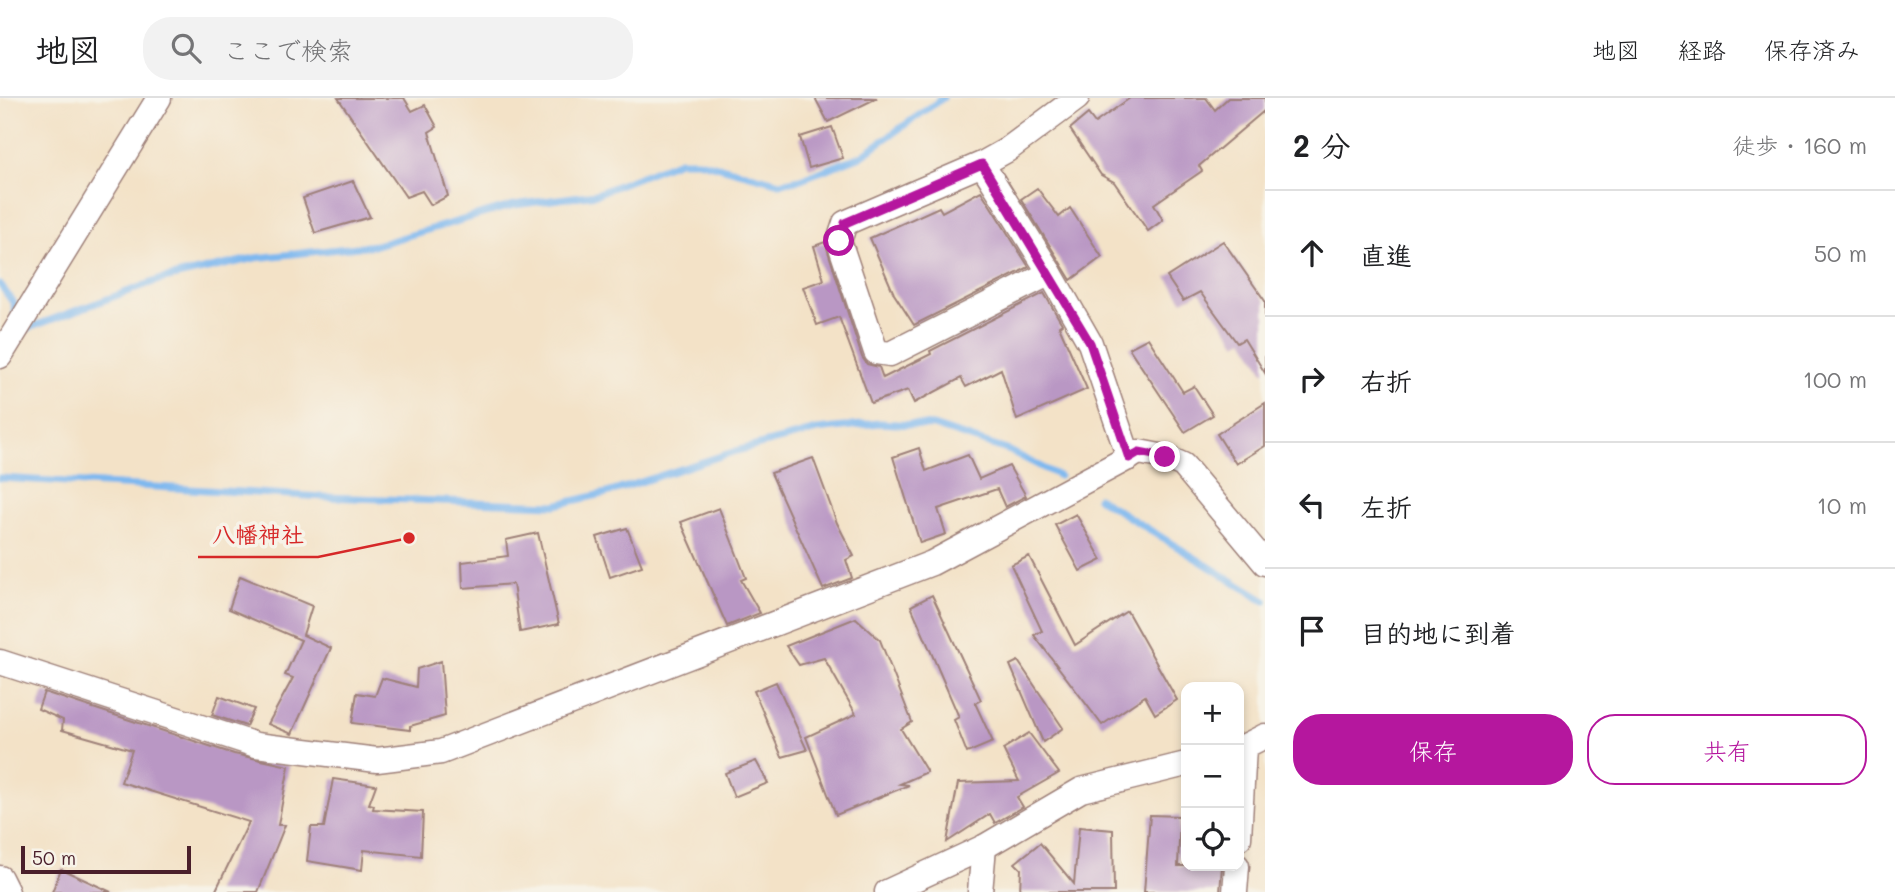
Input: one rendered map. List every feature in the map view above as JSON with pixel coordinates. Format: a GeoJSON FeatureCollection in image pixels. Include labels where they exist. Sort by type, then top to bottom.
{"type":"FeatureCollection","features":[{"type":"Feature","properties":{"kind":"street"},"geometry":{"type":"LineString","coordinates":[[0,356],[159,98]]}},
{"type":"Feature","properties":{"kind":"street"},"geometry":{"type":"LineString","coordinates":[[1050,272],[890,354],[876,352],[839,241],[845,223],[982,164],[1007,150],[1077,98]]}},
{"type":"Feature","properties":{"kind":"street"},"geometry":{"type":"LineString","coordinates":[[982,164],[1050,272],[1090,343],[1129,458]]}},
{"type":"Feature","properties":{"kind":"street"},"geometry":{"type":"LineString","coordinates":[[0,662],[256,745],[377,760],[442,751],[932,563],[1139,452],[1165,457],[1183,465],[1265,563]]}},
{"type":"Feature","properties":{"kind":"street"},"geometry":{"type":"LineString","coordinates":[[1242,808],[1249,744]]}},
{"type":"Feature","properties":{"kind":"street"},"geometry":{"type":"LineString","coordinates":[[887,892],[984,847],[1081,790],[1181,765]]}},
{"type":"Feature","properties":{"kind":"street"},"geometry":{"type":"LineString","coordinates":[[980,892],[984,847]]}},
{"type":"Feature","properties":{"kind":"street"},"geometry":{"type":"LineString","coordinates":[[1235,892],[1237,871]]}},
{"type":"Feature","properties":{"kind":"street"},"geometry":{"type":"LineString","coordinates":[[0,878],[7,892]]}},
{"type":"Feature","properties":{"kind":"building"},"geometry":{"type":"Polygon","coordinates":[[[338,98],[404,98],[412,111],[425,105],[437,127],[429,132],[448,196],[431,205],[422,191],[406,197],[338,98]]]}},
{"type":"Feature","properties":{"kind":"building"},"geometry":{"type":"Polygon","coordinates":[[[815,98],[877,98],[828,122],[815,98]]]}},
{"type":"Feature","properties":{"kind":"building"},"geometry":{"type":"Polygon","coordinates":[[[1130,98],[1206,98],[1215,110],[1228,98],[1265,98],[1265,110],[1199,166],[1202,171],[1154,204],[1163,220],[1148,231],[1114,182],[1101,175],[1070,129],[1088,114],[1095,123],[1130,98]]]}},
{"type":"Feature","properties":{"kind":"building"},"geometry":{"type":"Polygon","coordinates":[[[832,127],[843,158],[809,168],[800,137],[832,127]]]}},
{"type":"Feature","properties":{"kind":"building"},"geometry":{"type":"Polygon","coordinates":[[[353,181],[370,217],[315,233],[303,198],[353,181]]]}},
{"type":"Feature","properties":{"kind":"building"},"geometry":{"type":"Polygon","coordinates":[[[1037,188],[1059,217],[1070,208],[1102,257],[1071,280],[1021,199],[1037,188]]]}},
{"type":"Feature","properties":{"kind":"building"},"geometry":{"type":"Polygon","coordinates":[[[981,191],[1029,267],[914,325],[894,294],[870,238],[939,207],[942,212],[981,191]]]}},
{"type":"Feature","properties":{"kind":"building"},"geometry":{"type":"Polygon","coordinates":[[[1223,241],[1265,301],[1265,373],[1244,339],[1237,343],[1200,292],[1183,301],[1167,277],[1223,241]]]}},
{"type":"Feature","properties":{"kind":"building"},"geometry":{"type":"Polygon","coordinates":[[[825,242],[862,357],[867,364],[879,367],[883,378],[1044,293],[1062,324],[1059,326],[1087,389],[1017,420],[1001,369],[966,387],[961,378],[914,403],[908,390],[871,403],[839,317],[817,325],[803,287],[824,280],[814,246],[825,242]]]}},
{"type":"Feature","properties":{"kind":"building"},"geometry":{"type":"Polygon","coordinates":[[[1148,338],[1183,392],[1194,386],[1213,415],[1185,432],[1129,348],[1148,338]]]}},
{"type":"Feature","properties":{"kind":"building"},"geometry":{"type":"Polygon","coordinates":[[[1265,403],[1265,446],[1236,464],[1217,434],[1265,403]]]}},
{"type":"Feature","properties":{"kind":"building"},"geometry":{"type":"Polygon","coordinates":[[[919,448],[926,471],[968,455],[979,479],[1009,466],[1026,496],[1005,507],[997,489],[938,509],[946,534],[920,543],[893,457],[919,448]]]}},
{"type":"Feature","properties":{"kind":"building"},"geometry":{"type":"Polygon","coordinates":[[[813,458],[837,523],[854,556],[846,560],[852,578],[823,589],[771,473],[813,458]]]}},
{"type":"Feature","properties":{"kind":"building"},"geometry":{"type":"Polygon","coordinates":[[[719,508],[746,578],[741,580],[760,613],[727,626],[681,522],[719,508]]]}},
{"type":"Feature","properties":{"kind":"building"},"geometry":{"type":"Polygon","coordinates":[[[1076,514],[1102,560],[1080,571],[1055,525],[1076,514]]]}},
{"type":"Feature","properties":{"kind":"building"},"geometry":{"type":"Polygon","coordinates":[[[627,528],[642,566],[610,577],[597,537],[627,528]]]}},
{"type":"Feature","properties":{"kind":"building"},"geometry":{"type":"Polygon","coordinates":[[[538,533],[559,624],[520,632],[513,584],[463,588],[462,562],[508,556],[506,540],[538,533]]]}},
{"type":"Feature","properties":{"kind":"building"},"geometry":{"type":"Polygon","coordinates":[[[1029,556],[1075,645],[1127,611],[1177,700],[1155,714],[1145,696],[1102,725],[1034,635],[1042,631],[1011,565],[1029,556]]]}},
{"type":"Feature","properties":{"kind":"building"},"geometry":{"type":"Polygon","coordinates":[[[240,576],[312,606],[303,635],[331,648],[292,734],[268,724],[293,678],[285,675],[301,640],[229,609],[240,576]]]}},
{"type":"Feature","properties":{"kind":"building"},"geometry":{"type":"Polygon","coordinates":[[[932,595],[981,700],[975,703],[993,742],[967,753],[954,720],[959,717],[911,606],[932,595]]]}},
{"type":"Feature","properties":{"kind":"building"},"geometry":{"type":"Polygon","coordinates":[[[856,618],[880,640],[912,722],[901,729],[927,772],[900,784],[909,785],[836,815],[806,737],[856,714],[824,658],[799,665],[786,646],[856,618]]]}},
{"type":"Feature","properties":{"kind":"building"},"geometry":{"type":"Polygon","coordinates":[[[441,661],[445,716],[410,726],[410,730],[352,723],[357,693],[375,696],[382,678],[416,687],[417,669],[441,661]]]}},
{"type":"Feature","properties":{"kind":"building"},"geometry":{"type":"Polygon","coordinates":[[[1018,661],[1063,728],[1043,742],[1010,665],[1018,661]]]}},
{"type":"Feature","properties":{"kind":"building"},"geometry":{"type":"Polygon","coordinates":[[[776,682],[807,750],[782,757],[754,691],[776,682]]]}},
{"type":"Feature","properties":{"kind":"building"},"geometry":{"type":"Polygon","coordinates":[[[44,692],[234,754],[289,766],[278,825],[285,825],[258,892],[215,892],[249,822],[121,782],[132,750],[62,730],[63,720],[38,709],[44,692]]]}},
{"type":"Feature","properties":{"kind":"building"},"geometry":{"type":"Polygon","coordinates":[[[219,696],[254,709],[246,726],[212,715],[219,696]]]}},
{"type":"Feature","properties":{"kind":"building"},"geometry":{"type":"Polygon","coordinates":[[[1029,733],[1059,773],[1017,797],[1023,807],[995,823],[990,814],[947,842],[958,783],[1019,781],[1003,749],[1029,733]]]}},
{"type":"Feature","properties":{"kind":"building"},"geometry":{"type":"Polygon","coordinates":[[[756,761],[768,783],[734,797],[725,773],[756,761]]]}},
{"type":"Feature","properties":{"kind":"building"},"geometry":{"type":"Polygon","coordinates":[[[333,779],[376,785],[369,804],[374,805],[373,809],[423,812],[421,856],[364,850],[362,870],[307,861],[311,827],[324,827],[333,779]]]}},
{"type":"Feature","properties":{"kind":"building"},"geometry":{"type":"Polygon","coordinates":[[[1150,815],[1180,816],[1178,866],[1181,866],[1181,871],[1222,871],[1220,892],[1144,892],[1150,815]]]}},
{"type":"Feature","properties":{"kind":"building"},"geometry":{"type":"Polygon","coordinates":[[[1079,827],[1113,830],[1114,892],[1020,892],[1021,869],[1015,863],[1040,843],[1074,884],[1079,827]]]}},
{"type":"Feature","properties":{"kind":"building"},"geometry":{"type":"Polygon","coordinates":[[[61,869],[111,892],[52,892],[61,869]]]}},
{"type":"Feature","properties":{"kind":"waterway"},"geometry":{"type":"LineString","coordinates":[[26,329],[159,280],[255,258],[376,245],[514,205],[596,194],[679,161],[698,161],[780,183],[801,179],[861,156],[943,98]]}},
{"type":"Feature","properties":{"kind":"waterway"},"geometry":{"type":"LineString","coordinates":[[0,284],[14,304],[15,318]]}},
{"type":"Feature","properties":{"kind":"waterway"},"geometry":{"type":"LineString","coordinates":[[0,478],[325,497],[555,505],[607,493],[736,451],[817,430],[879,423],[933,426],[1010,451],[1059,476]]}},
{"type":"Feature","properties":{"kind":"waterway"},"geometry":{"type":"LineString","coordinates":[[1098,498],[1265,601]]}},
{"type":"Feature","properties":{"kind":"place","name":"八幡神社"},"geometry":{"type":"Point","coordinates":[409,538]}},
{"type":"Feature","properties":{"kind":"route"},"geometry":{"type":"LineString","coordinates":[[839,241],[845,223],[982,164],[1050,272],[1090,343],[1129,458],[1139,452],[1165,457]]}}]}
